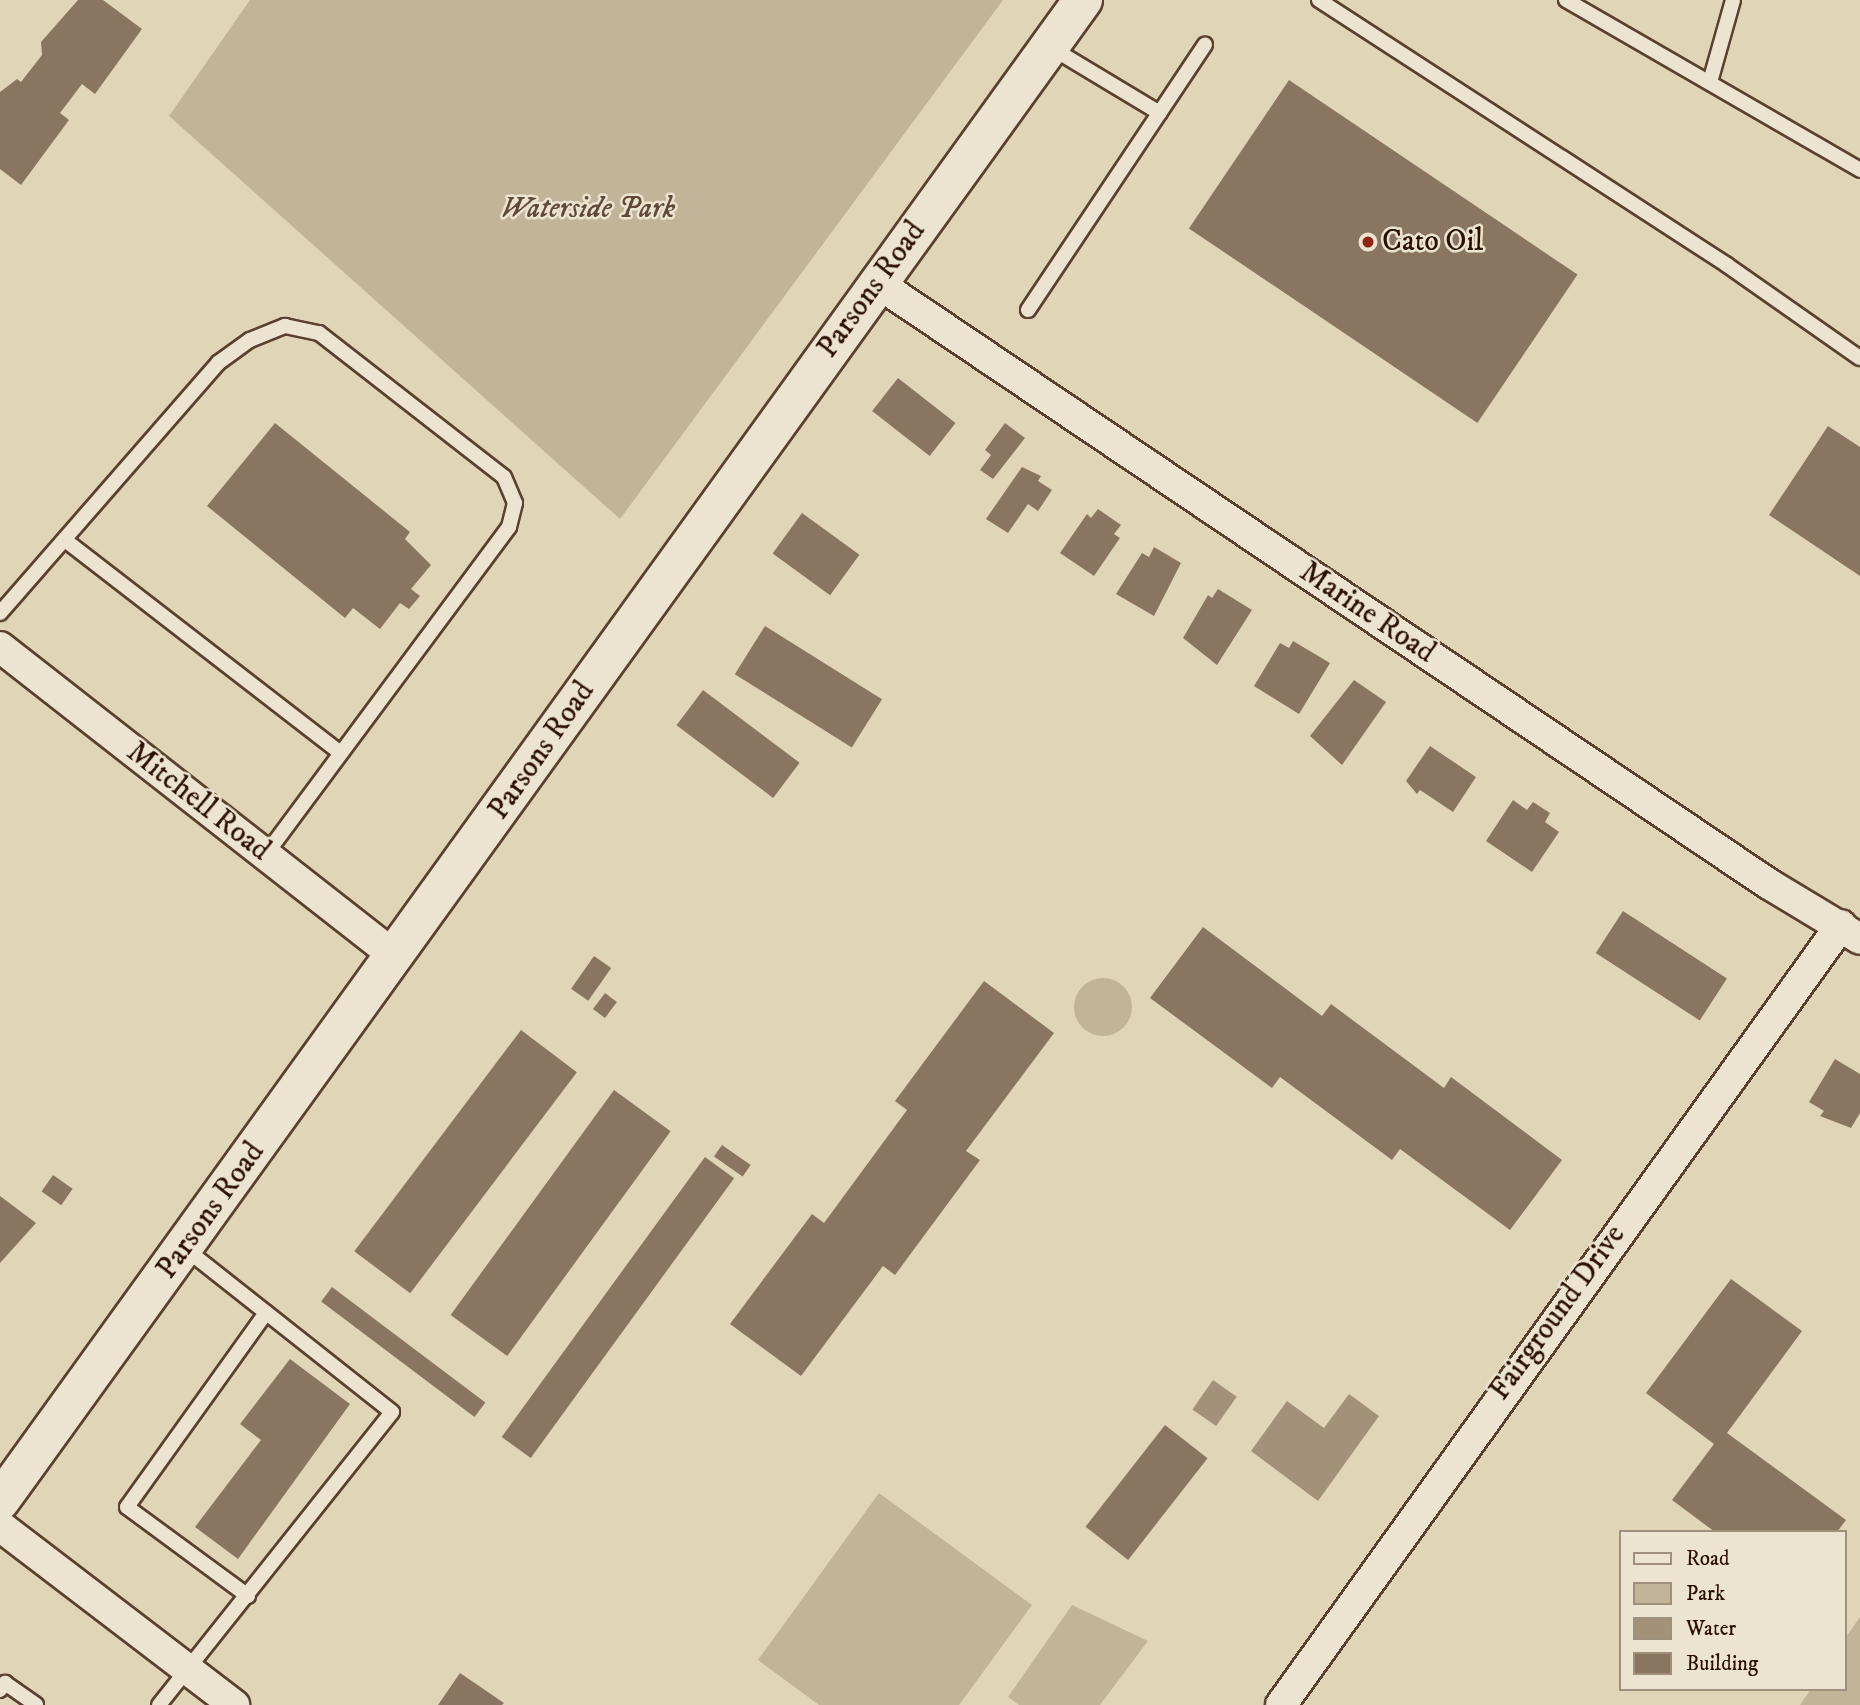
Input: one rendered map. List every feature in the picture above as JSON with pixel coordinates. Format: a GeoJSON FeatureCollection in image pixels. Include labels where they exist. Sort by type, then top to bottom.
{"type":"FeatureCollection","features":[{"type":"Feature","properties":{"kind":"street","name":"Parsons Road"},"geometry":{"type":"LineString","coordinates":[[0,1501],[396,956],[876,282],[1083,0]]}},
{"type":"Feature","properties":{"kind":"street","name":"Marine Road"},"geometry":{"type":"LineString","coordinates":[[876,282],[1769,884],[1851,932]]}},
{"type":"Feature","properties":{"kind":"street","name":"Mitchell Road"},"geometry":{"type":"LineString","coordinates":[[0,647],[396,956]]}},
{"type":"Feature","properties":{"kind":"street","name":"Fairground Drive"},"geometry":{"type":"LineString","coordinates":[[1281,1705],[1851,932]]}},
{"type":"Feature","properties":{"kind":"street"},"geometry":{"type":"LineString","coordinates":[[0,1526],[234,1705]]}},
{"type":"Feature","properties":{"kind":"lane"},"geometry":{"type":"LineString","coordinates":[[1319,0],[1727,265],[1860,358]]}},
{"type":"Feature","properties":{"kind":"lane"},"geometry":{"type":"LineString","coordinates":[[1566,0],[1860,170]]}},
{"type":"Feature","properties":{"kind":"lane"},"geometry":{"type":"LineString","coordinates":[[1710,82],[1733,0]]}},
{"type":"Feature","properties":{"kind":"lane"},"geometry":{"type":"LineString","coordinates":[[1028,310],[1205,45]]}},
{"type":"Feature","properties":{"kind":"lane"},"geometry":{"type":"LineString","coordinates":[[1050,47],[1160,113]]}},
{"type":"Feature","properties":{"kind":"lane"},"geometry":{"type":"LineString","coordinates":[[0,613],[218,363],[250,340],[285,326],[319,332],[504,477],[515,503],[509,527],[338,751],[266,854]]}},
{"type":"Feature","properties":{"kind":"lane"},"geometry":{"type":"LineString","coordinates":[[65,540],[338,751]]}},
{"type":"Feature","properties":{"kind":"lane"},"geometry":{"type":"LineString","coordinates":[[159,1705],[248,1597],[392,1412],[184,1248]]}},
{"type":"Feature","properties":{"kind":"lane"},"geometry":{"type":"LineString","coordinates":[[248,1597],[127,1507],[266,1313]]}},
{"type":"Feature","properties":{"kind":"lane"},"geometry":{"type":"LineString","coordinates":[[0,1689],[5,1683],[36,1705]]}},
{"type":"Feature","properties":{"kind":"green space","name":"Waterside Park"},"geometry":{"type":"Polygon","coordinates":[[[250,0],[1003,0],[620,519],[169,116],[250,0]]]}},
{"type":"Feature","properties":{"kind":"green space"},"geometry":{"type":"Polygon","coordinates":[[[1097,978],[1109,978],[1124,986],[1132,1001],[1132,1013],[1124,1028],[1109,1036],[1097,1036],[1082,1028],[1074,1013],[1074,1001],[1082,986],[1097,978]]]}},
{"type":"Feature","properties":{"kind":"green space"},"geometry":{"type":"Polygon","coordinates":[[[879,1493],[1032,1605],[959,1705],[819,1705],[758,1660],[879,1493]]]}},
{"type":"Feature","properties":{"kind":"green space"},"geometry":{"type":"Polygon","coordinates":[[[1072,1605],[1148,1641],[1100,1705],[1019,1705],[1008,1697],[1072,1605]]]}},
{"type":"Feature","properties":{"kind":"green space"},"geometry":{"type":"Polygon","coordinates":[[[1860,1617],[1860,1705],[1800,1705],[1810,1691],[1846,1691],[1846,1637],[1860,1617]]]}},
{"type":"Feature","properties":{"kind":"water"},"geometry":{"type":"Polygon","coordinates":[[[1213,1380],[1237,1397],[1216,1426],[1192,1409],[1213,1380]]]}},
{"type":"Feature","properties":{"kind":"water"},"geometry":{"type":"Polygon","coordinates":[[[1349,1394],[1379,1416],[1318,1501],[1251,1451],[1287,1401],[1324,1428],[1349,1394]]]}},
{"type":"Feature","properties":{"kind":"building"},"geometry":{"type":"Polygon","coordinates":[[[78,0],[103,0],[142,29],[95,94],[82,84],[60,113],[69,120],[21,185],[0,169],[0,92],[17,79],[21,82],[42,55],[41,42],[78,0]]]}},
{"type":"Feature","properties":{"kind":"building","name":"Cato Oil"},"geometry":{"type":"Polygon","coordinates":[[[1289,80],[1578,275],[1477,423],[1189,228],[1289,80]]]}},
{"type":"Feature","properties":{"kind":"building"},"geometry":{"type":"Polygon","coordinates":[[[898,378],[956,423],[930,456],[872,411],[898,378]]]}},
{"type":"Feature","properties":{"kind":"building"},"geometry":{"type":"Polygon","coordinates":[[[275,423],[410,532],[405,539],[431,565],[411,589],[420,596],[409,609],[400,603],[380,629],[353,608],[345,618],[207,506],[275,423]]]}},
{"type":"Feature","properties":{"kind":"building"},"geometry":{"type":"Polygon","coordinates":[[[1005,423],[1025,438],[993,479],[980,470],[991,455],[985,450],[1005,423]]]}},
{"type":"Feature","properties":{"kind":"building"},"geometry":{"type":"Polygon","coordinates":[[[1828,426],[1860,447],[1860,576],[1769,515],[1828,426]]]}},
{"type":"Feature","properties":{"kind":"building"},"geometry":{"type":"Polygon","coordinates":[[[1022,467],[1041,476],[1038,481],[1052,490],[1038,511],[1028,504],[1008,533],[986,519],[1022,467]]]}},
{"type":"Feature","properties":{"kind":"building"},"geometry":{"type":"Polygon","coordinates":[[[1098,509],[1121,525],[1114,534],[1120,538],[1094,576],[1060,553],[1087,514],[1091,518],[1098,509]]]}},
{"type":"Feature","properties":{"kind":"building"},"geometry":{"type":"Polygon","coordinates":[[[802,513],[859,555],[830,595],[773,553],[802,513]]]}},
{"type":"Feature","properties":{"kind":"building"},"geometry":{"type":"Polygon","coordinates":[[[1154,547],[1181,563],[1154,616],[1116,594],[1142,553],[1149,557],[1154,547]]]}},
{"type":"Feature","properties":{"kind":"building"},"geometry":{"type":"Polygon","coordinates":[[[1218,589],[1252,610],[1217,665],[1183,638],[1208,595],[1212,598],[1218,589]]]}},
{"type":"Feature","properties":{"kind":"building"},"geometry":{"type":"Polygon","coordinates":[[[765,626],[882,699],[852,747],[735,674],[765,626]]]}},
{"type":"Feature","properties":{"kind":"building"},"geometry":{"type":"Polygon","coordinates":[[[1293,641],[1330,663],[1299,714],[1254,686],[1280,643],[1289,648],[1293,641]]]}},
{"type":"Feature","properties":{"kind":"building"},"geometry":{"type":"Polygon","coordinates":[[[1354,680],[1386,702],[1342,765],[1310,736],[1354,680]]]}},
{"type":"Feature","properties":{"kind":"building"},"geometry":{"type":"Polygon","coordinates":[[[703,690],[800,763],[773,798],[677,725],[703,690]]]}},
{"type":"Feature","properties":{"kind":"building"},"geometry":{"type":"Polygon","coordinates":[[[1430,746],[1476,777],[1453,812],[1420,790],[1417,794],[1406,781],[1430,746]]]}},
{"type":"Feature","properties":{"kind":"building"},"geometry":{"type":"Polygon","coordinates":[[[1513,800],[1527,810],[1533,802],[1550,813],[1545,822],[1559,832],[1532,872],[1486,841],[1513,800]]]}},
{"type":"Feature","properties":{"kind":"building"},"geometry":{"type":"Polygon","coordinates":[[[1623,911],[1727,979],[1700,1020],[1596,953],[1623,911]]]}},
{"type":"Feature","properties":{"kind":"building"},"geometry":{"type":"Polygon","coordinates":[[[1203,927],[1322,1016],[1331,1004],[1444,1088],[1451,1077],[1562,1160],[1510,1230],[1400,1149],[1392,1160],[1280,1077],[1272,1088],[1150,998],[1203,927]]]}},
{"type":"Feature","properties":{"kind":"building"},"geometry":{"type":"Polygon","coordinates":[[[594,956],[611,968],[588,1001],[571,989],[594,956]]]}},
{"type":"Feature","properties":{"kind":"building"},"geometry":{"type":"Polygon","coordinates":[[[984,981],[1054,1033],[966,1151],[980,1160],[895,1275],[883,1266],[801,1376],[730,1324],[812,1214],[824,1223],[907,1110],[895,1101],[984,981]]]}},
{"type":"Feature","properties":{"kind":"building"},"geometry":{"type":"Polygon","coordinates":[[[605,993],[617,1002],[605,1018],[593,1009],[605,993]]]}},
{"type":"Feature","properties":{"kind":"building"},"geometry":{"type":"Polygon","coordinates":[[[521,1030],[577,1072],[410,1293],[354,1251],[521,1030]]]}},
{"type":"Feature","properties":{"kind":"building"},"geometry":{"type":"Polygon","coordinates":[[[1835,1059],[1860,1074],[1860,1113],[1851,1128],[1820,1116],[1824,1111],[1809,1102],[1835,1059]]]}},
{"type":"Feature","properties":{"kind":"building"},"geometry":{"type":"Polygon","coordinates":[[[614,1090],[671,1131],[507,1356],[451,1315],[614,1090]]]}},
{"type":"Feature","properties":{"kind":"building"},"geometry":{"type":"Polygon","coordinates":[[[722,1145],[751,1165],[743,1177],[714,1156],[722,1145]]]}},
{"type":"Feature","properties":{"kind":"building"},"geometry":{"type":"Polygon","coordinates":[[[705,1157],[734,1178],[531,1458],[502,1437],[705,1157]]]}},
{"type":"Feature","properties":{"kind":"building"},"geometry":{"type":"Polygon","coordinates":[[[53,1175],[73,1189],[61,1205],[42,1191],[53,1175]]]}},
{"type":"Feature","properties":{"kind":"building"},"geometry":{"type":"Polygon","coordinates":[[[0,1196],[36,1223],[0,1263],[0,1196]]]}},
{"type":"Feature","properties":{"kind":"building"},"geometry":{"type":"Polygon","coordinates":[[[1731,1279],[1802,1331],[1727,1433],[1846,1520],[1838,1530],[1712,1530],[1672,1500],[1714,1444],[1646,1393],[1731,1279]]]}},
{"type":"Feature","properties":{"kind":"building"},"geometry":{"type":"Polygon","coordinates":[[[332,1287],[485,1403],[475,1417],[321,1301],[332,1287]]]}},
{"type":"Feature","properties":{"kind":"building"},"geometry":{"type":"Polygon","coordinates":[[[290,1359],[350,1404],[238,1559],[195,1527],[261,1440],[240,1424],[290,1359]]]}},
{"type":"Feature","properties":{"kind":"building"},"geometry":{"type":"Polygon","coordinates":[[[1165,1425],[1208,1458],[1128,1560],[1086,1527],[1165,1425]]]}},
{"type":"Feature","properties":{"kind":"building"},"geometry":{"type":"Polygon","coordinates":[[[460,1673],[504,1703],[438,1705],[460,1673]]]}},
{"type":"Feature","properties":{"kind":"place","name":"Cato Oil"},"geometry":{"type":"Point","coordinates":[1368,242]}}]}
